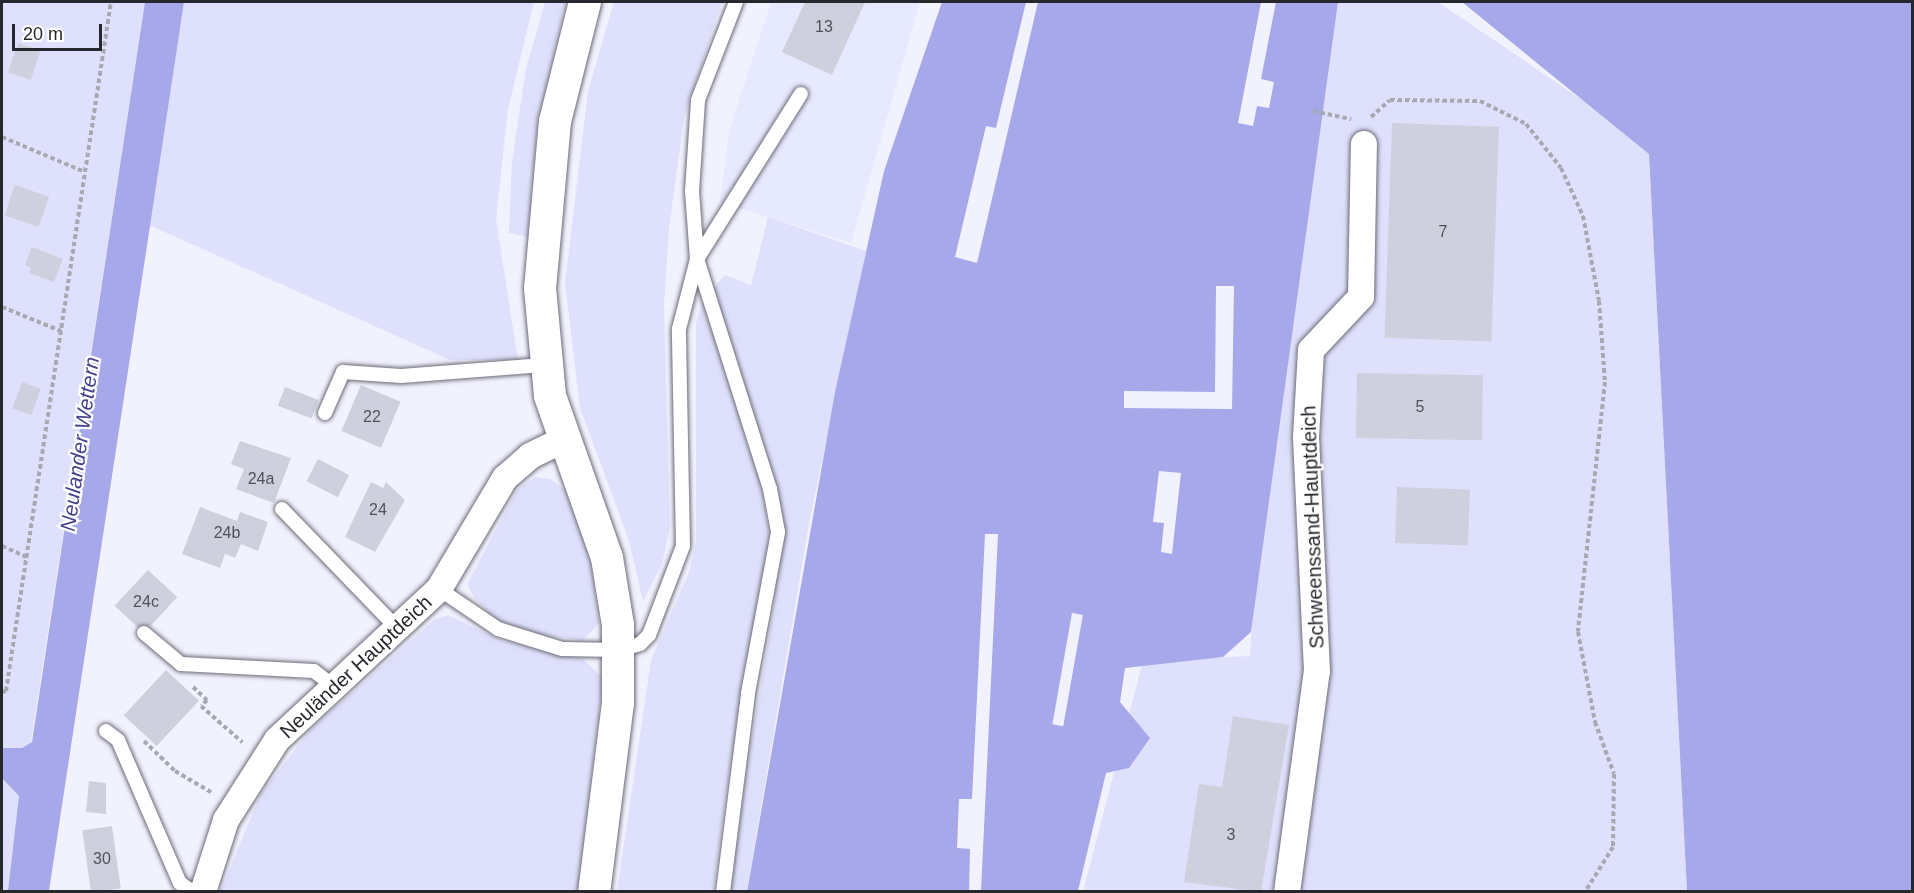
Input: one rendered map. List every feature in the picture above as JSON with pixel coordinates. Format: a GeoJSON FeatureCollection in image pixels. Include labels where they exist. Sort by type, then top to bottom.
{"type":"FeatureCollection","features":[{"type":"Feature","properties":{"kind":"street"},"geometry":{"type":"LineString","coordinates":[[585,2],[564,75],[550,157],[540,288],[544,365],[563,440],[607,558],[619,650],[618,703],[594,891]]}},
{"type":"Feature","properties":{"kind":"street","name":"Schweenssand-Hauptdeich"},"geometry":{"type":"LineString","coordinates":[[1287,891],[1317,671],[1306,437],[1311,350],[1361,297],[1365,133]]}},
{"type":"Feature","properties":{"kind":"street","name":"Neuländer Hauptdeich"},"geometry":{"type":"LineString","coordinates":[[202,891],[218,841],[248,781],[277,740],[333,686],[399,630],[439,589],[505,478],[525,459],[563,440]]}},
{"type":"Feature","properties":{"kind":"lane"},"geometry":{"type":"LineString","coordinates":[[723,891],[748,693],[778,532],[770,489],[697,259],[692,191],[698,100],[736,2]]}},
{"type":"Feature","properties":{"kind":"lane"},"geometry":{"type":"LineString","coordinates":[[439,589],[475,616],[528,641],[562,649],[619,650],[640,644],[649,635],[683,546],[679,329],[697,259],[801,94]]}},
{"type":"Feature","properties":{"kind":"lane"},"geometry":{"type":"LineString","coordinates":[[325,413],[343,372],[401,376],[544,365]]}},
{"type":"Feature","properties":{"kind":"lane"},"geometry":{"type":"LineString","coordinates":[[282,509],[399,630]]}},
{"type":"Feature","properties":{"kind":"lane"},"geometry":{"type":"LineString","coordinates":[[144,633],[181,664],[314,671],[333,686]]}},
{"type":"Feature","properties":{"kind":"lane"},"geometry":{"type":"LineString","coordinates":[[106,731],[118,740],[180,883],[194,891]]}},
{"type":"Feature","properties":{"kind":"path"},"geometry":{"type":"LineString","coordinates":[[2,692],[6,691],[111,2]]}},
{"type":"Feature","properties":{"kind":"path"},"geometry":{"type":"LineString","coordinates":[[1313,111],[1365,133],[1390,100],[1480,101],[1526,124],[1561,168],[1583,216],[1599,301],[1605,382],[1578,632],[1595,722],[1614,774],[1613,847],[1585,891]]}},
{"type":"Feature","properties":{"kind":"path"},"geometry":{"type":"LineString","coordinates":[[2,137],[85,172]]}},
{"type":"Feature","properties":{"kind":"path"},"geometry":{"type":"LineString","coordinates":[[2,307],[61,331]]}},
{"type":"Feature","properties":{"kind":"path"},"geometry":{"type":"LineString","coordinates":[[2,546],[27,557]]}},
{"type":"Feature","properties":{"kind":"path"},"geometry":{"type":"LineString","coordinates":[[207,700],[201,706],[217,720]]}},
{"type":"Feature","properties":{"kind":"path"},"geometry":{"type":"LineString","coordinates":[[141,738],[175,771],[215,794]]}},
{"type":"Feature","properties":{"kind":"shaded area"},"geometry":{"type":"Polygon","coordinates":[[[2,2],[145,2],[8,891],[2,892],[2,2]]]}},
{"type":"Feature","properties":{"kind":"shaded area"},"geometry":{"type":"Polygon","coordinates":[[[184,2],[534,2],[508,109],[496,219],[518,360],[450,360],[149,225],[184,2]]]}},
{"type":"Feature","properties":{"kind":"shaded area"},"geometry":{"type":"Polygon","coordinates":[[[545,2],[566,2],[537,128],[528,237],[509,233],[512,161],[526,69],[545,2]]]}},
{"type":"Feature","properties":{"kind":"shaded area"},"geometry":{"type":"Polygon","coordinates":[[[614,2],[722,2],[684,118],[669,229],[664,304],[670,527],[662,564],[643,601],[629,541],[580,408],[565,283],[588,91],[614,2]]]}},
{"type":"Feature","properties":{"kind":"shaded area"},"geometry":{"type":"Polygon","coordinates":[[[771,2],[920,2],[851,243],[720,202],[729,132],[771,2]]]}},
{"type":"Feature","properties":{"kind":"shaded area"},"geometry":{"type":"Polygon","coordinates":[[[1326,2],[1438,2],[1613,121],[1649,154],[1687,891],[1083,892],[1143,661],[1250,656],[1265,399],[1326,2]]]}},
{"type":"Feature","properties":{"kind":"shaded area"},"geometry":{"type":"Polygon","coordinates":[[[768,217],[866,251],[809,523],[747,891],[726,891],[774,606],[781,515],[713,289],[725,275],[751,285],[768,217]]]}},
{"type":"Feature","properties":{"kind":"shaded area"},"geometry":{"type":"Polygon","coordinates":[[[703,302],[762,489],[769,533],[766,577],[736,724],[713,891],[617,892],[651,660],[689,572],[696,542],[696,323],[703,302]]]}},
{"type":"Feature","properties":{"kind":"shaded area"},"geometry":{"type":"Polygon","coordinates":[[[535,477],[551,479],[566,491],[590,557],[599,623],[583,640],[533,635],[495,619],[474,598],[467,584],[517,490],[535,477]]]}},
{"type":"Feature","properties":{"kind":"shaded area"},"geometry":{"type":"Polygon","coordinates":[[[448,615],[502,641],[583,659],[603,678],[578,891],[220,892],[261,793],[312,728],[434,620],[448,615]]]}},
{"type":"Feature","properties":{"kind":"water","name":"Neulander Wettern"},"geometry":{"type":"Polygon","coordinates":[[[145,2],[184,2],[49,891],[8,891],[19,796],[2,778],[2,748],[22,748],[32,742],[145,2]]]}},
{"type":"Feature","properties":{"kind":"water"},"geometry":{"type":"Polygon","coordinates":[[[942,2],[1338,2],[1251,632],[1223,657],[1125,668],[1120,702],[1150,738],[1129,768],[1106,773],[1078,891],[747,892],[835,392],[884,171],[942,2]]]}},
{"type":"Feature","properties":{"kind":"water"},"geometry":{"type":"Polygon","coordinates":[[[1462,2],[1912,2],[1912,891],[1687,891],[1649,154],[1462,2]]]}},
{"type":"Feature","properties":{"kind":"pier"},"geometry":{"type":"Polygon","coordinates":[[[1026,2],[1038,2],[977,263],[955,257],[986,126],[996,128],[1026,2]]]}},
{"type":"Feature","properties":{"kind":"pier"},"geometry":{"type":"Polygon","coordinates":[[[1261,2],[1276,2],[1261,79],[1274,82],[1269,108],[1257,106],[1253,126],[1238,123],[1261,2]]]}},
{"type":"Feature","properties":{"kind":"pier"},"geometry":{"type":"Polygon","coordinates":[[[1216,286],[1234,286],[1232,409],[1124,408],[1124,391],[1215,392],[1216,286]]]}},
{"type":"Feature","properties":{"kind":"pier"},"geometry":{"type":"Polygon","coordinates":[[[1159,471],[1181,473],[1172,554],[1161,552],[1164,523],[1153,522],[1159,471]]]}},
{"type":"Feature","properties":{"kind":"pier"},"geometry":{"type":"Polygon","coordinates":[[[985,534],[998,534],[981,891],[969,892],[970,849],[957,848],[959,799],[972,799],[985,534]]]}},
{"type":"Feature","properties":{"kind":"pier"},"geometry":{"type":"Polygon","coordinates":[[[1072,613],[1083,615],[1063,726],[1052,724],[1072,613]]]}},
{"type":"Feature","properties":{"kind":"building"},"geometry":{"type":"Polygon","coordinates":[[[805,2],[865,2],[832,75],[782,52],[805,2]]]}},
{"type":"Feature","properties":{"kind":"building"},"geometry":{"type":"Polygon","coordinates":[[[18,43],[41,51],[31,80],[8,72],[18,43]]]}},
{"type":"Feature","properties":{"kind":"building"},"geometry":{"type":"Polygon","coordinates":[[[1392,123],[1499,127],[1491,342],[1384,338],[1392,123]]]}},
{"type":"Feature","properties":{"kind":"building"},"geometry":{"type":"Polygon","coordinates":[[[15,185],[49,197],[39,227],[5,215],[15,185]]]}},
{"type":"Feature","properties":{"kind":"building"},"geometry":{"type":"Polygon","coordinates":[[[32,247],[63,259],[54,282],[29,273],[31,268],[25,265],[32,247]]]}},
{"type":"Feature","properties":{"kind":"building"},"geometry":{"type":"Polygon","coordinates":[[[1357,373],[1483,375],[1482,440],[1356,438],[1357,373]]]}},
{"type":"Feature","properties":{"kind":"building"},"geometry":{"type":"Polygon","coordinates":[[[22,382],[41,389],[31,415],[12,408],[22,382]]]}},
{"type":"Feature","properties":{"kind":"building"},"geometry":{"type":"Polygon","coordinates":[[[361,385],[401,402],[381,448],[341,431],[361,385]]]}},
{"type":"Feature","properties":{"kind":"building"},"geometry":{"type":"Polygon","coordinates":[[[285,387],[319,400],[311,419],[278,406],[285,387]]]}},
{"type":"Feature","properties":{"kind":"building"},"geometry":{"type":"Polygon","coordinates":[[[240,441],[291,458],[274,503],[236,489],[244,469],[231,464],[240,441]]]}},
{"type":"Feature","properties":{"kind":"building"},"geometry":{"type":"Polygon","coordinates":[[[318,459],[349,475],[338,497],[307,481],[318,459]]]}},
{"type":"Feature","properties":{"kind":"building"},"geometry":{"type":"Polygon","coordinates":[[[371,482],[383,488],[386,482],[405,500],[375,552],[345,537],[371,482]]]}},
{"type":"Feature","properties":{"kind":"building"},"geometry":{"type":"Polygon","coordinates":[[[1397,487],[1470,490],[1468,546],[1395,543],[1397,487]]]}},
{"type":"Feature","properties":{"kind":"building"},"geometry":{"type":"Polygon","coordinates":[[[200,507],[237,521],[240,512],[268,522],[258,551],[241,544],[235,558],[225,554],[220,568],[182,554],[200,507]]]}},
{"type":"Feature","properties":{"kind":"building"},"geometry":{"type":"Polygon","coordinates":[[[148,570],[177,597],[144,633],[115,606],[148,570]]]}},
{"type":"Feature","properties":{"kind":"building"},"geometry":{"type":"Polygon","coordinates":[[[166,670],[199,701],[157,746],[124,715],[166,670]]]}},
{"type":"Feature","properties":{"kind":"building"},"geometry":{"type":"Polygon","coordinates":[[[1233,716],[1289,725],[1261,892],[1184,882],[1199,784],[1222,787],[1233,716]]]}},
{"type":"Feature","properties":{"kind":"building"},"geometry":{"type":"Polygon","coordinates":[[[89,781],[106,783],[106,814],[86,812],[89,781]]]}},
{"type":"Feature","properties":{"kind":"building"},"geometry":{"type":"Polygon","coordinates":[[[112,826],[121,888],[91,892],[82,830],[112,826]]]}}]}
